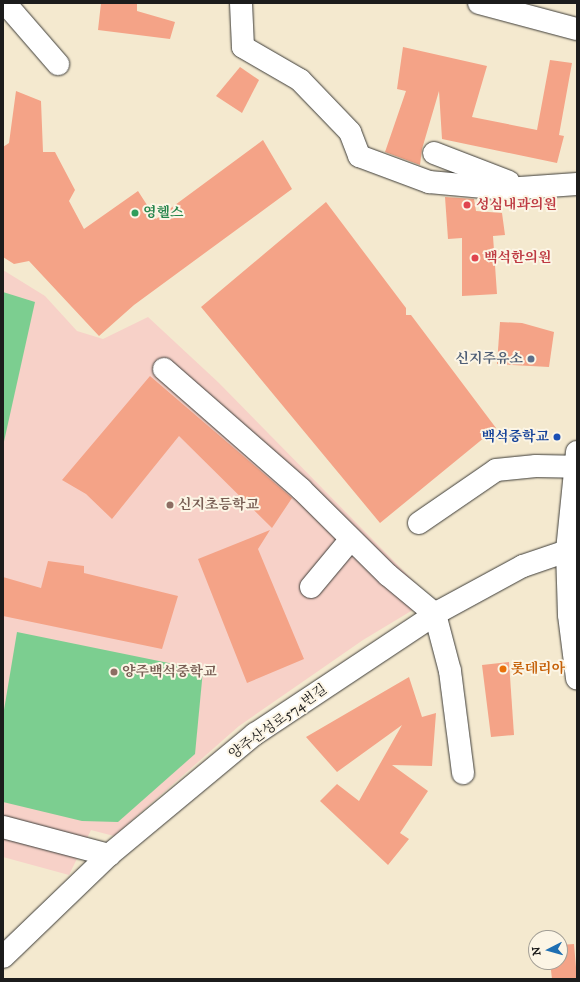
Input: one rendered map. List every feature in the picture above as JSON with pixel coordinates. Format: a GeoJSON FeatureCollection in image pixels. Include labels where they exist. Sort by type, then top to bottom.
{"type":"FeatureCollection","features":[{"type":"Feature","properties":{"kind":"street"},"geometry":{"type":"LineString","coordinates":[[5,3],[58,64]]}},
{"type":"Feature","properties":{"kind":"street"},"geometry":{"type":"LineString","coordinates":[[241,3],[243,47],[300,80],[350,132],[359,156],[429,182],[506,189],[577,184]]}},
{"type":"Feature","properties":{"kind":"street"},"geometry":{"type":"LineString","coordinates":[[479,3],[577,29]]}},
{"type":"Feature","properties":{"kind":"street"},"geometry":{"type":"LineString","coordinates":[[434,153],[524,187]]}},
{"type":"Feature","properties":{"kind":"street"},"geometry":{"type":"LineString","coordinates":[[164,368],[301,489],[388,575],[435,614],[450,671],[463,773]]}},
{"type":"Feature","properties":{"kind":"street"},"geometry":{"type":"LineString","coordinates":[[419,524],[496,470],[536,466],[576,459],[569,615],[577,678]]}},
{"type":"Feature","properties":{"kind":"street"},"geometry":{"type":"LineString","coordinates":[[311,587],[351,539]]}},
{"type":"Feature","properties":{"kind":"street","name":"양주산성로574번길"},"geometry":{"type":"LineString","coordinates":[[3,957],[108,855],[255,734],[435,614],[523,566],[572,551]]}},
{"type":"Feature","properties":{"kind":"street"},"geometry":{"type":"LineString","coordinates":[[3,827],[108,855]]}},
{"type":"Feature","properties":{"kind":"shaded area","name":"신지초등학교"},"geometry":{"type":"Polygon","coordinates":[[[3,270],[45,296],[77,331],[103,339],[148,317],[219,383],[431,599],[363,640],[239,726],[114,836],[91,830],[69,875],[3,857],[3,270]]]}},
{"type":"Feature","properties":{"kind":"green space"},"geometry":{"type":"Polygon","coordinates":[[[3,292],[35,302],[3,446],[3,292]]]}},
{"type":"Feature","properties":{"kind":"green space"},"geometry":{"type":"Polygon","coordinates":[[[17,632],[203,670],[195,754],[118,822],[82,821],[3,802],[3,716],[17,632]]]}},
{"type":"Feature","properties":{"kind":"building"},"geometry":{"type":"Polygon","coordinates":[[[101,3],[137,3],[137,11],[175,22],[170,39],[98,30],[101,3]]]}},
{"type":"Feature","properties":{"kind":"building"},"geometry":{"type":"Polygon","coordinates":[[[403,47],[487,66],[472,117],[537,130],[550,60],[572,63],[559,135],[564,136],[557,163],[442,139],[439,91],[422,149],[420,165],[385,152],[406,91],[397,89],[403,47]]]}},
{"type":"Feature","properties":{"kind":"building"},"geometry":{"type":"Polygon","coordinates":[[[240,67],[259,80],[242,113],[216,96],[240,67]]]}},
{"type":"Feature","properties":{"kind":"building"},"geometry":{"type":"Polygon","coordinates":[[[16,91],[41,101],[43,152],[55,152],[75,190],[69,201],[84,229],[138,191],[156,219],[263,140],[292,189],[134,305],[99,336],[29,261],[14,264],[3,257],[3,147],[9,143],[16,91]]]}},
{"type":"Feature","properties":{"kind":"building"},"geometry":{"type":"Polygon","coordinates":[[[445,197],[474,199],[476,211],[502,213],[505,235],[493,236],[497,294],[462,296],[462,238],[448,239],[445,197]]]}},
{"type":"Feature","properties":{"kind":"building"},"geometry":{"type":"Polygon","coordinates":[[[326,202],[406,308],[406,315],[411,315],[496,428],[380,523],[201,307],[326,202]]]}},
{"type":"Feature","properties":{"kind":"building"},"geometry":{"type":"Polygon","coordinates":[[[500,322],[522,323],[554,332],[549,367],[497,364],[500,322]]]}},
{"type":"Feature","properties":{"kind":"building"},"geometry":{"type":"Polygon","coordinates":[[[150,376],[292,498],[272,528],[179,436],[112,519],[86,494],[62,480],[150,376]]]}},
{"type":"Feature","properties":{"kind":"building"},"geometry":{"type":"Polygon","coordinates":[[[270,530],[258,549],[304,659],[247,683],[198,559],[270,530]]]}},
{"type":"Feature","properties":{"kind":"building"},"geometry":{"type":"Polygon","coordinates":[[[48,561],[84,566],[84,573],[178,596],[162,649],[3,616],[3,577],[41,588],[48,561]]]}},
{"type":"Feature","properties":{"kind":"building"},"geometry":{"type":"Polygon","coordinates":[[[509,662],[514,735],[491,737],[482,665],[509,662]]]}},
{"type":"Feature","properties":{"kind":"building"},"geometry":{"type":"Polygon","coordinates":[[[409,677],[422,717],[436,713],[432,766],[392,765],[428,791],[400,833],[409,839],[388,865],[320,801],[337,784],[359,801],[402,725],[337,772],[306,737],[409,677]]]}},
{"type":"Feature","properties":{"kind":"building"},"geometry":{"type":"Polygon","coordinates":[[[568,944],[574,944],[577,979],[552,979],[551,970],[568,970],[568,944]]]}},
{"type":"Feature","properties":{"kind":"place","name":"성심내과의원"},"geometry":{"type":"Point","coordinates":[467,205]}},
{"type":"Feature","properties":{"kind":"place","name":"영헬스"},"geometry":{"type":"Point","coordinates":[135,213]}},
{"type":"Feature","properties":{"kind":"place","name":"백석한의원"},"geometry":{"type":"Point","coordinates":[475,258]}},
{"type":"Feature","properties":{"kind":"place","name":"신지주유소"},"geometry":{"type":"Point","coordinates":[531,359]}},
{"type":"Feature","properties":{"kind":"place","name":"백석중학교"},"geometry":{"type":"Point","coordinates":[557,437]}},
{"type":"Feature","properties":{"kind":"place","name":"신지초등학교"},"geometry":{"type":"Point","coordinates":[170,505]}},
{"type":"Feature","properties":{"kind":"place","name":"롯데리아"},"geometry":{"type":"Point","coordinates":[503,669]}},
{"type":"Feature","properties":{"kind":"place","name":"양주백석중학교"},"geometry":{"type":"Point","coordinates":[114,672]}}]}
